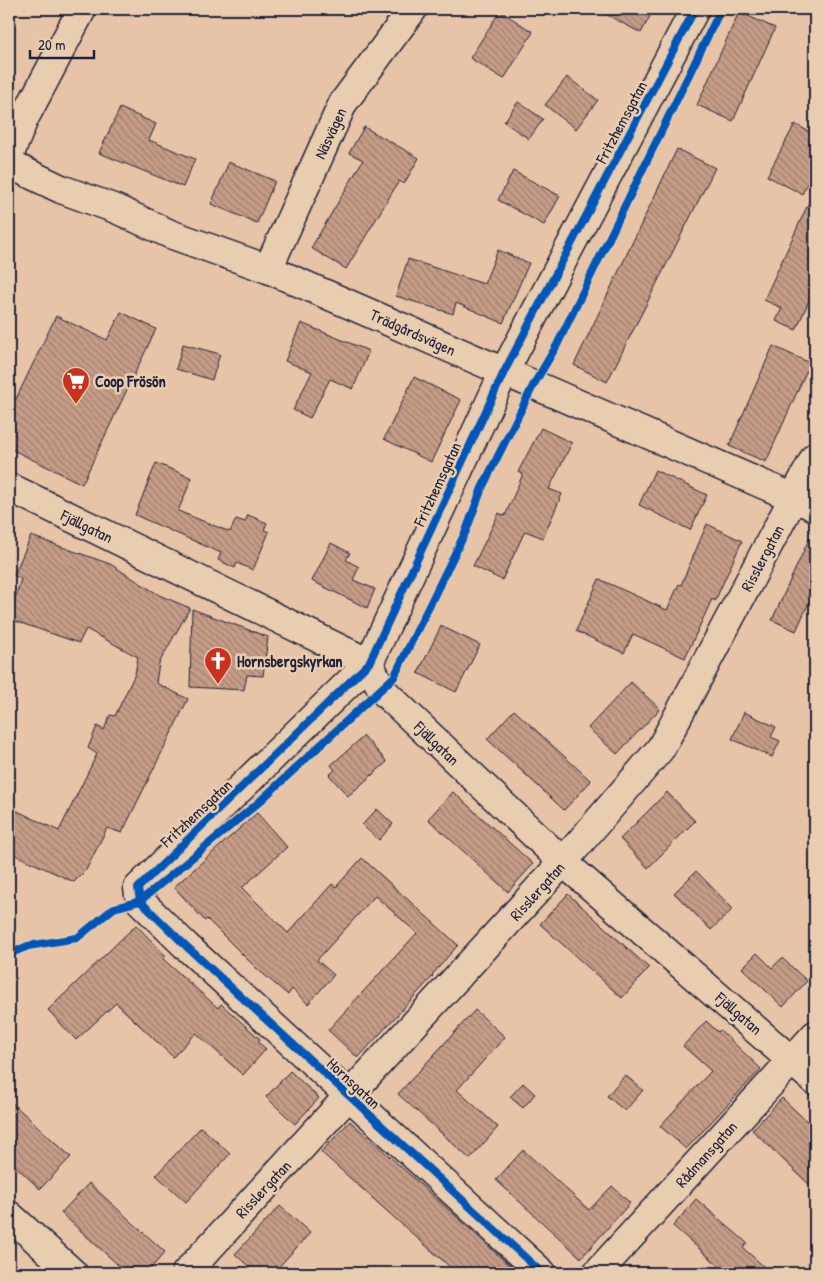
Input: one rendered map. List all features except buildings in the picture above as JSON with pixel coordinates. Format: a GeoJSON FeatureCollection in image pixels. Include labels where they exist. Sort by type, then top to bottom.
{"type":"FeatureCollection","features":[{"type":"Feature","properties":{"kind":"street"},"geometry":{"type":"LineString","coordinates":[[9,156],[24,119],[82,9]]}},
{"type":"Feature","properties":{"kind":"street","name":"Näsvägen"},"geometry":{"type":"LineString","coordinates":[[268,269],[343,103],[412,9]]}},
{"type":"Feature","properties":{"kind":"street","name":"Fritzhemsgatan"},"geometry":{"type":"LineString","coordinates":[[150,910],[140,901],[138,888],[369,663],[504,372],[695,9]]}},
{"type":"Feature","properties":{"kind":"street","name":"Trädgårdsvägen"},"geometry":{"type":"LineString","coordinates":[[9,164],[60,189],[116,209],[170,234],[268,269],[805,502]]}},
{"type":"Feature","properties":{"kind":"street","name":"Risslergatan"},"geometry":{"type":"LineString","coordinates":[[186,1273],[563,862],[662,748],[805,502],[815,457]]}},
{"type":"Feature","properties":{"kind":"street","name":"Fjällgatan"},"geometry":{"type":"LineString","coordinates":[[9,487],[369,663],[382,690],[563,862],[792,1059],[815,1081]]}},
{"type":"Feature","properties":{"kind":"street","name":"Hornsgatan"},"geometry":{"type":"LineString","coordinates":[[150,910],[348,1096],[542,1273]]}},
{"type":"Feature","properties":{"kind":"street","name":"Rådmansgatan"},"geometry":{"type":"LineString","coordinates":[[597,1273],[815,1034]]}},
{"type":"Feature","properties":{"kind":"street"},"geometry":{"type":"LineString","coordinates":[[9,1215],[73,1273]]}},
{"type":"Feature","properties":{"kind":"cycle path"},"geometry":{"type":"LineString","coordinates":[[542,1273],[186,946],[140,901],[138,888],[369,663],[504,372],[695,9]]}},
{"type":"Feature","properties":{"kind":"cycle path"},"geometry":{"type":"LineString","coordinates":[[9,954],[28,946],[77,938],[114,908],[140,901],[258,803],[394,677],[466,531],[482,488],[534,384],[557,345],[721,9]]}},
{"type":"Feature","properties":{"kind":"place","name":"Coop Frösön"},"geometry":{"type":"Point","coordinates":[76,405]}},
{"type":"Feature","properties":{"kind":"place","name":"Hornsbergskyrkan"},"geometry":{"type":"Point","coordinates":[218,685]}}]}
